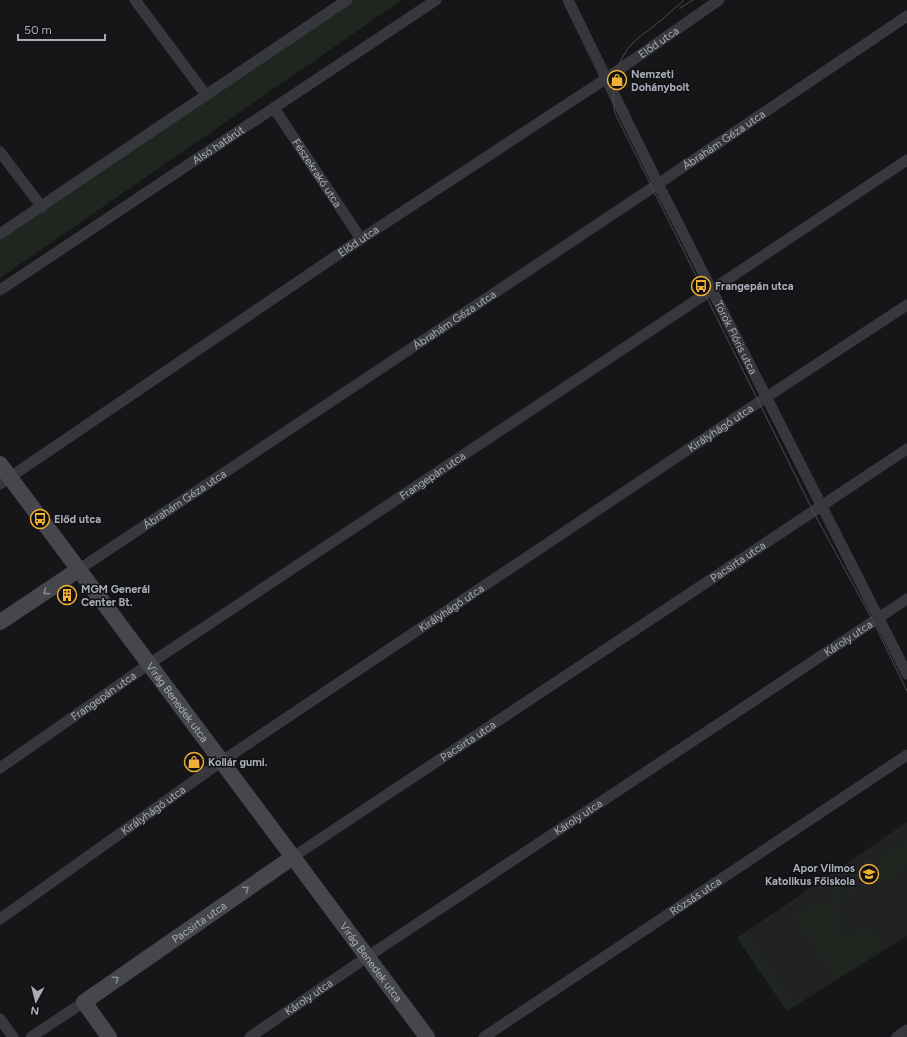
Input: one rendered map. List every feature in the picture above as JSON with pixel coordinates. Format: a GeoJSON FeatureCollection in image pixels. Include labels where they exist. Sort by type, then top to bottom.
{"type":"FeatureCollection","features":[{"type":"Feature","properties":{"kind":"street"},"geometry":{"type":"LineString","coordinates":[[135,0],[206,95]]}},
{"type":"Feature","properties":{"kind":"street"},"geometry":{"type":"LineString","coordinates":[[0,234],[347,0]]}},
{"type":"Feature","properties":{"kind":"street","name":"Alsó határút"},"geometry":{"type":"LineString","coordinates":[[0,290],[436,0]]}},
{"type":"Feature","properties":{"kind":"street","name":"Török Flóris utca"},"geometry":{"type":"LineString","coordinates":[[568,0],[658,184],[685,234],[820,506],[907,674]]}},
{"type":"Feature","properties":{"kind":"street","name":"Előd utca"},"geometry":{"type":"LineString","coordinates":[[5,481],[361,239],[607,78],[719,0]]}},
{"type":"Feature","properties":{"kind":"street","name":"Ábrahám Géza utca"},"geometry":{"type":"LineString","coordinates":[[0,622],[658,184],[907,16]]}},
{"type":"Feature","properties":{"kind":"street","name":"Fészekrakó utca"},"geometry":{"type":"LineString","coordinates":[[274,108],[361,239]]}},
{"type":"Feature","properties":{"kind":"street"},"geometry":{"type":"LineString","coordinates":[[0,152],[42,207]]}},
{"type":"Feature","properties":{"kind":"street","name":"Frangepán utca"},"geometry":{"type":"LineString","coordinates":[[0,768],[149,664],[907,160]]}},
{"type":"Feature","properties":{"kind":"street","name":"Királyhágó utca"},"geometry":{"type":"LineString","coordinates":[[0,918],[222,761],[766,397],[907,306]]}},
{"type":"Feature","properties":{"kind":"street","name":"Pacsirta utca"},"geometry":{"type":"LineString","coordinates":[[31,1037],[293,857],[907,449]]}},
{"type":"Feature","properties":{"kind":"street","name":"Virág Benedek utca"},"geometry":{"type":"LineString","coordinates":[[0,464],[5,481],[78,570],[427,1037]]}},
{"type":"Feature","properties":{"kind":"street","name":"Károly utca"},"geometry":{"type":"LineString","coordinates":[[250,1037],[367,957],[907,599]]}},
{"type":"Feature","properties":{"kind":"street","name":"Rózsás utca"},"geometry":{"type":"LineString","coordinates":[[484,1037],[907,755]]}},
{"type":"Feature","properties":{"kind":"street"},"geometry":{"type":"LineString","coordinates":[[84,1002],[109,1037]]}},
{"type":"Feature","properties":{"kind":"street"},"geometry":{"type":"LineString","coordinates":[[0,1019],[13,1037]]}},
{"type":"Feature","properties":{"kind":"street"},"geometry":{"type":"LineString","coordinates":[[897,1037],[907,1030]]}},
{"type":"Feature","properties":{"kind":"shaded area"},"geometry":{"type":"Polygon","coordinates":[[[350,0],[402,0],[0,278],[0,239],[350,0]]]}},
{"type":"Feature","properties":{"kind":"shaded area","name":"Apor Vilmos Katolikus Főiskola"},"geometry":{"type":"Polygon","coordinates":[[[907,822],[907,936],[787,1011],[737,938],[907,822]]]}},
{"type":"Feature","properties":{"kind":"shaded area"},"geometry":{"type":"Polygon","coordinates":[[[907,841],[907,864],[890,879],[874,885],[856,878],[854,898],[851,899],[847,882],[849,876],[907,841]]]}},
{"type":"Feature","properties":{"kind":"shaded area"},"geometry":{"type":"Polygon","coordinates":[[[839,885],[844,900],[836,904],[844,936],[865,925],[867,930],[871,929],[884,948],[828,983],[825,980],[833,975],[793,916],[814,901],[818,903],[825,903],[828,901],[832,896],[832,888],[839,885]]]}},
{"type":"Feature","properties":{"kind":"shaded area"},"geometry":{"type":"Polygon","coordinates":[[[812,888],[811,893],[747,934],[796,1005],[787,1011],[737,938],[812,888]]]}},
{"type":"Feature","properties":{"kind":"tram line"},"geometry":{"type":"LineString","coordinates":[[684,0],[636,40],[625,53],[615,78],[613,96],[615,113],[813,511],[873,621],[907,691]]}},
{"type":"Feature","properties":{"kind":"tram line"},"geometry":{"type":"LineString","coordinates":[[680,8],[693,0]]}},
{"type":"Feature","properties":{"kind":"place","name":"Nemzeti Dohánybolt"},"geometry":{"type":"Point","coordinates":[617,80]}},
{"type":"Feature","properties":{"kind":"place","name":"Frangepán utca"},"geometry":{"type":"Point","coordinates":[701,286]}},
{"type":"Feature","properties":{"kind":"place","name":"Előd utca"},"geometry":{"type":"Point","coordinates":[40,519]}},
{"type":"Feature","properties":{"kind":"place","name":"MGM Generál Center Bt."},"geometry":{"type":"Point","coordinates":[67,595]}},
{"type":"Feature","properties":{"kind":"place","name":"Kollár gumi."},"geometry":{"type":"Point","coordinates":[194,762]}},
{"type":"Feature","properties":{"kind":"place","name":"Apor Vilmos Katolikus Főiskola"},"geometry":{"type":"Point","coordinates":[869,874]}}]}
